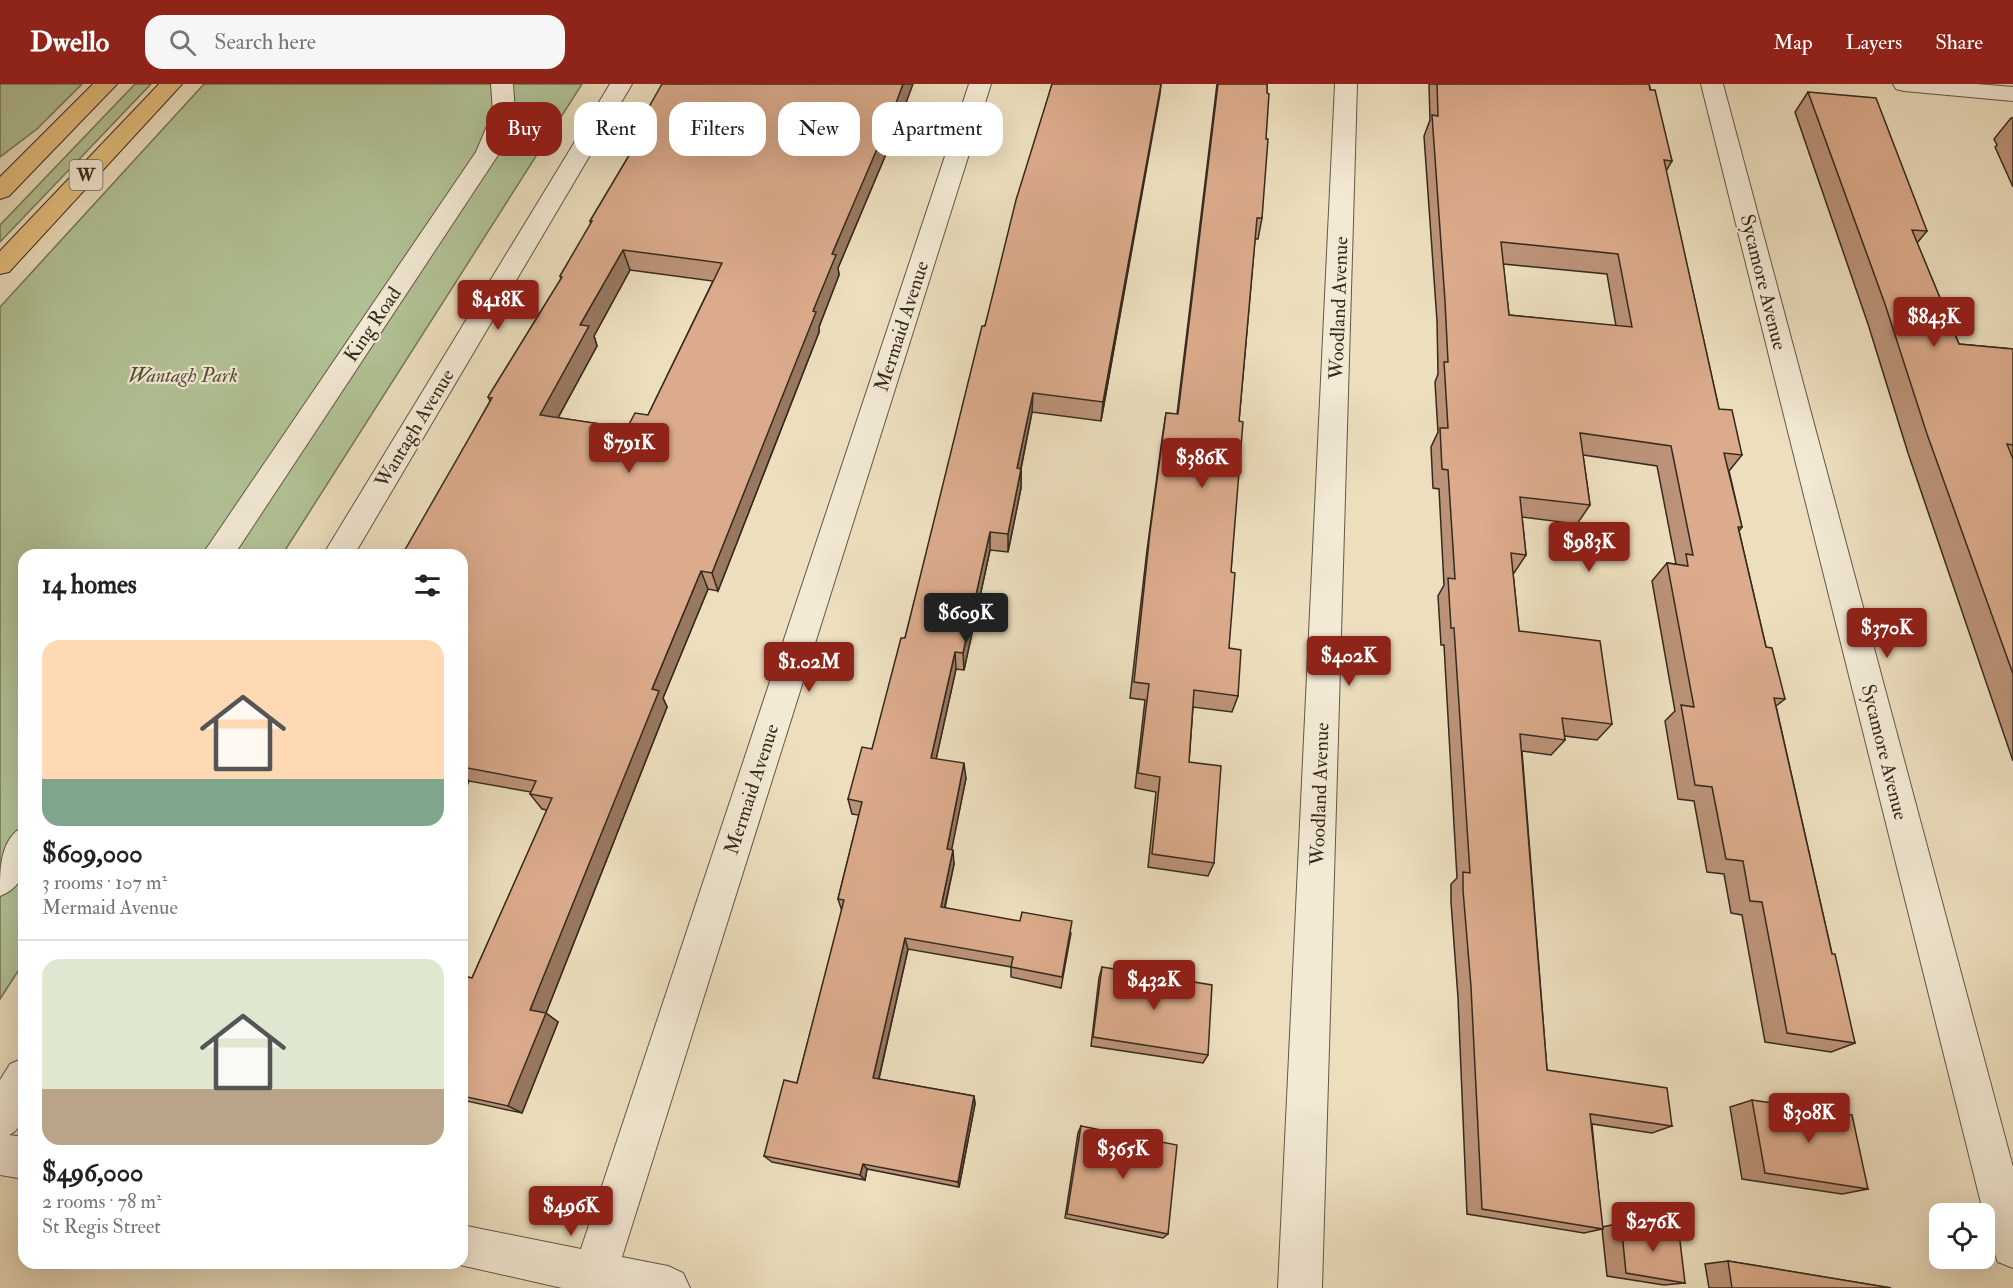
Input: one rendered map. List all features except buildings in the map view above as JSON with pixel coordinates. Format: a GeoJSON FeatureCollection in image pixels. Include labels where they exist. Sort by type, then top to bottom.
{"type":"FeatureCollection","features":[{"type":"Feature","properties":{"kind":"highway","name":"W"},"geometry":{"type":"LineString","coordinates":[[0,191],[106,84]]}},
{"type":"Feature","properties":{"kind":"highway","name":"W"},"geometry":{"type":"LineString","coordinates":[[0,266],[171,84]]}},
{"type":"Feature","properties":{"kind":"street","name":"King Road"},"geometry":{"type":"LineString","coordinates":[[221,549],[488,152],[504,112],[502,84]]}},
{"type":"Feature","properties":{"kind":"street","name":"Wantagh Avenue"},"geometry":{"type":"LineString","coordinates":[[342,549],[621,84]]}},
{"type":"Feature","properties":{"kind":"street","name":"Mermaid Avenue"},"geometry":{"type":"LineString","coordinates":[[592,1280],[980,84]]}},
{"type":"Feature","properties":{"kind":"street","name":"Woodland Avenue"},"geometry":{"type":"LineString","coordinates":[[1300,1288],[1347,84]]}},
{"type":"Feature","properties":{"kind":"street","name":"Sycamore Avenue"},"geometry":{"type":"LineString","coordinates":[[1712,84],[2013,1247]]}},
{"type":"Feature","properties":{"kind":"street"},"geometry":{"type":"LineString","coordinates":[[1904,84],[2013,94]]}},
{"type":"Feature","properties":{"kind":"street"},"geometry":{"type":"LineString","coordinates":[[0,879],[18,852]]}},
{"type":"Feature","properties":{"kind":"street"},"geometry":{"type":"LineString","coordinates":[[0,1118],[18,1088]]}},
{"type":"Feature","properties":{"kind":"street"},"geometry":{"type":"LineString","coordinates":[[0,1154],[18,1157]]}},
{"type":"Feature","properties":{"kind":"street"},"geometry":{"type":"LineString","coordinates":[[468,1248],[592,1280],[669,1288]]}},
{"type":"Feature","properties":{"kind":"green space"},"geometry":{"type":"Polygon","coordinates":[[[0,84],[82,84],[37,129],[0,157],[0,84]]]}},
{"type":"Feature","properties":{"kind":"green space"},"geometry":{"type":"Polygon","coordinates":[[[135,84],[151,84],[0,242],[0,225],[135,84]]]}},
{"type":"Feature","properties":{"kind":"green space","name":"Wantagh Park"},"geometry":{"type":"Polygon","coordinates":[[[204,84],[582,84],[562,115],[562,102],[486,102],[486,156],[536,156],[286,549],[18,549],[18,971],[0,999],[0,307],[204,84]]]}}]}
